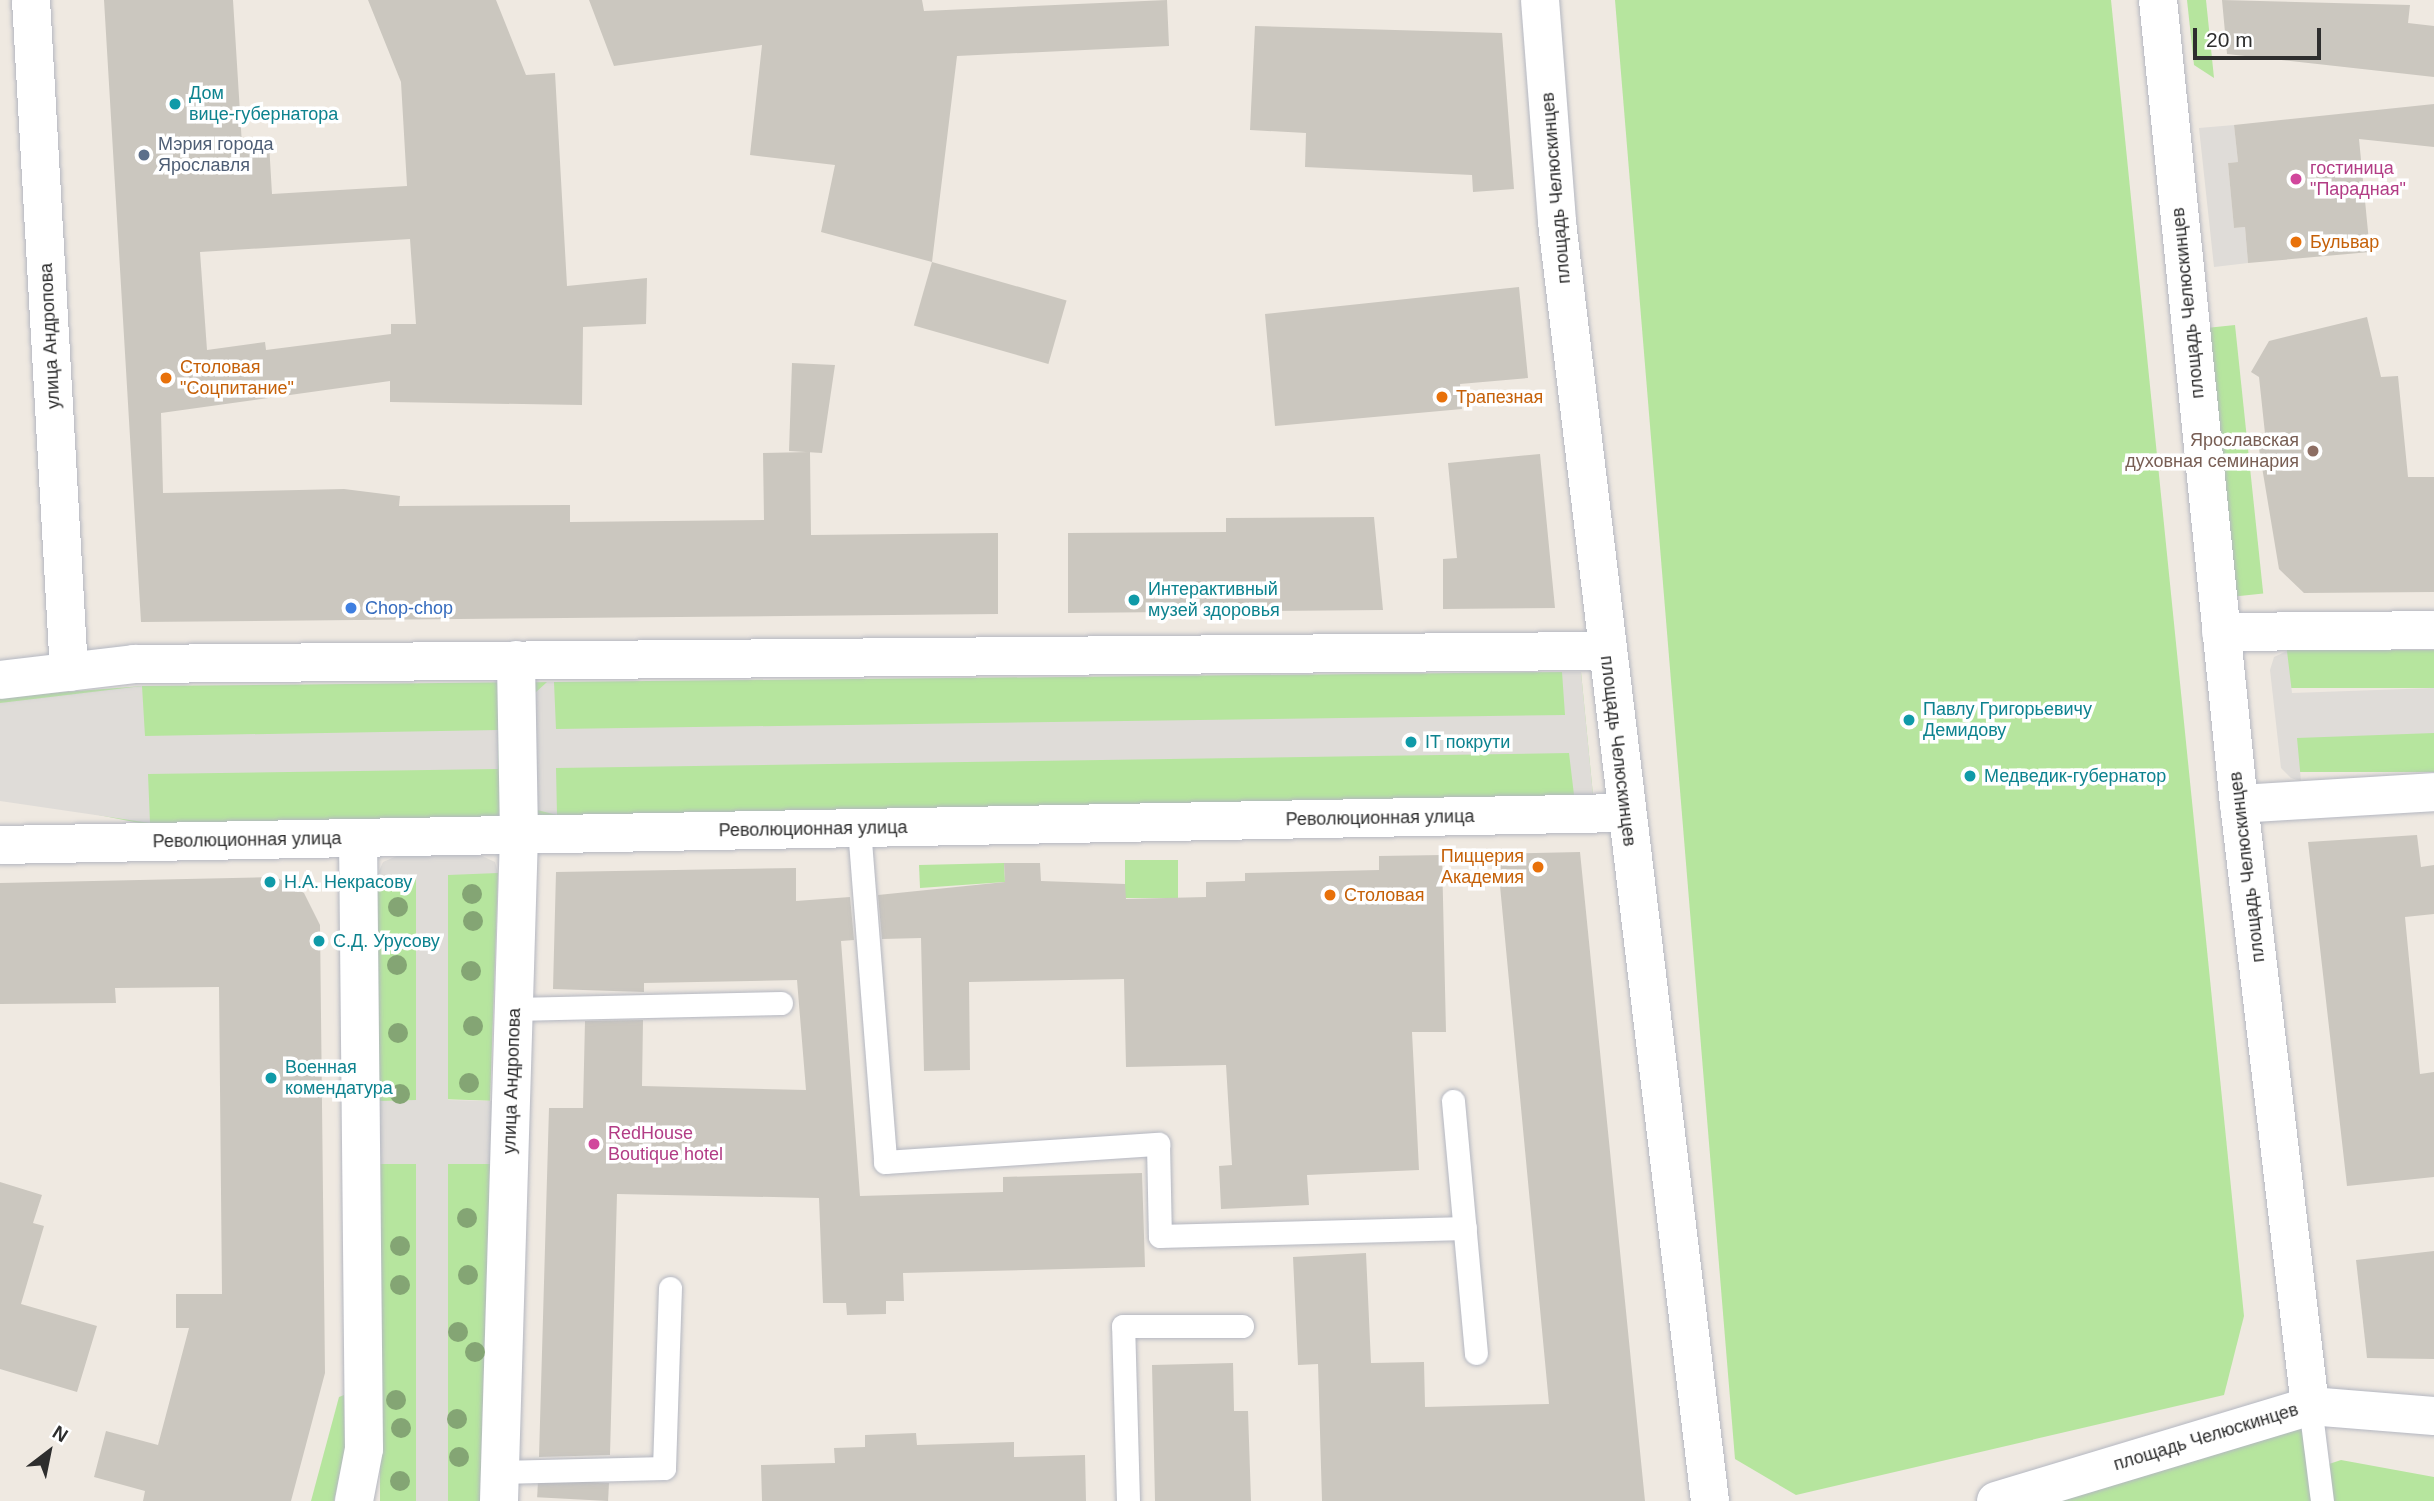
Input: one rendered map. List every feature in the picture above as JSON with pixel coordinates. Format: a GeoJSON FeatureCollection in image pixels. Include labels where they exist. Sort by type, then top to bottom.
{"type":"FeatureCollection","features":[{"type":"Feature","properties":{"kind":"street","name":"улица Андропова"},"geometry":{"type":"LineString","coordinates":[[31,0],[69,672]]}},
{"type":"Feature","properties":{"kind":"street","name":"площадь Челюскинцев"},"geometry":{"type":"LineString","coordinates":[[1540,0],[1557,222],[1605,651],[1710,1501]]}},
{"type":"Feature","properties":{"kind":"street","name":"площадь Челюскинцев"},"geometry":{"type":"LineString","coordinates":[[1996,1501],[2310,1406],[2239,804],[2158,0]]}},
{"type":"Feature","properties":{"kind":"street"},"geometry":{"type":"LineString","coordinates":[[2221,632],[2434,630]]}},
{"type":"Feature","properties":{"kind":"street"},"geometry":{"type":"LineString","coordinates":[[0,680],[134,664],[1605,651]]}},
{"type":"Feature","properties":{"kind":"street","name":"улица Андропова"},"geometry":{"type":"LineString","coordinates":[[500,1486],[519,834],[516,660]]}},
{"type":"Feature","properties":{"kind":"street"},"geometry":{"type":"LineString","coordinates":[[2239,804],[2434,792]]}},
{"type":"Feature","properties":{"kind":"street","name":"Революционная улица"},"geometry":{"type":"LineString","coordinates":[[0,845],[1627,813]]}},
{"type":"Feature","properties":{"kind":"street"},"geometry":{"type":"LineString","coordinates":[[354,1501],[364,1449],[358,838]]}},
{"type":"Feature","properties":{"kind":"street"},"geometry":{"type":"LineString","coordinates":[[2310,1406],[2434,1416]]}},
{"type":"Feature","properties":{"kind":"lane"},"geometry":{"type":"LineString","coordinates":[[859,828],[885,1162],[1158,1144],[1160,1236],[1465,1228]]}},
{"type":"Feature","properties":{"kind":"lane"},"geometry":{"type":"LineString","coordinates":[[514,1009],[780,1003]]}},
{"type":"Feature","properties":{"kind":"lane"},"geometry":{"type":"LineString","coordinates":[[1453,1101],[1476,1353]]}},
{"type":"Feature","properties":{"kind":"lane"},"geometry":{"type":"LineString","coordinates":[[500,1486],[664,1468],[670,1288]]}},
{"type":"Feature","properties":{"kind":"lane"},"geometry":{"type":"LineString","coordinates":[[1128,1501],[1123,1326],[1242,1326]]}},
{"type":"Feature","properties":{"kind":"lane"},"geometry":{"type":"LineString","coordinates":[[2310,1406],[2322,1501]]}},
{"type":"Feature","properties":{"kind":"green space"},"geometry":{"type":"Polygon","coordinates":[[[1615,0],[2111,0],[2244,1316],[2224,1395],[1796,1495],[1735,1459],[1615,0]]]}},
{"type":"Feature","properties":{"kind":"green space"},"geometry":{"type":"Polygon","coordinates":[[[2187,0],[2206,0],[2214,78],[2194,65],[2187,0]]]}},
{"type":"Feature","properties":{"kind":"green space"},"geometry":{"type":"Polygon","coordinates":[[[2235,325],[2263,594],[2232,597],[2204,328],[2235,325]]]}},
{"type":"Feature","properties":{"kind":"green space"},"geometry":{"type":"Polygon","coordinates":[[[2287,650],[2434,650],[2434,688],[2287,688],[2287,650]]]}},
{"type":"Feature","properties":{"kind":"green space"},"geometry":{"type":"Polygon","coordinates":[[[1581,672],[1593,795],[144,824],[8,797],[0,801],[0,697],[142,686],[1581,672]]]}},
{"type":"Feature","properties":{"kind":"green space"},"geometry":{"type":"Polygon","coordinates":[[[2296,733],[2434,733],[2434,772],[2296,772],[2296,733]]]}},
{"type":"Feature","properties":{"kind":"green space"},"geometry":{"type":"Polygon","coordinates":[[[1125,860],[1178,860],[1178,898],[1125,898],[1125,860]]]}},
{"type":"Feature","properties":{"kind":"green space"},"geometry":{"type":"Polygon","coordinates":[[[1004,863],[1005,882],[920,888],[919,865],[1004,863]]]}},
{"type":"Feature","properties":{"kind":"green space"},"geometry":{"type":"Polygon","coordinates":[[[448,871],[498,873],[490,1101],[440,1099],[448,871]]]}},
{"type":"Feature","properties":{"kind":"green space"},"geometry":{"type":"Polygon","coordinates":[[[377,875],[416,875],[416,1101],[377,1101],[377,875]]]}},
{"type":"Feature","properties":{"kind":"green space"},"geometry":{"type":"Polygon","coordinates":[[[448,1163],[490,1164],[480,1501],[448,1501],[448,1163]]]}},
{"type":"Feature","properties":{"kind":"green space"},"geometry":{"type":"Polygon","coordinates":[[[380,1164],[416,1164],[416,1501],[380,1501],[380,1164]]]}},
{"type":"Feature","properties":{"kind":"green space"},"geometry":{"type":"Polygon","coordinates":[[[344,1395],[345,1449],[334,1501],[311,1501],[339,1397],[344,1395]]]}},
{"type":"Feature","properties":{"kind":"green space"},"geometry":{"type":"Polygon","coordinates":[[[2310,1406],[2317,1468],[2341,1460],[2434,1477],[2434,1501],[1999,1501],[2310,1406]]]}},
{"type":"Feature","properties":{"kind":"shaded area"},"geometry":{"type":"Polygon","coordinates":[[[2234,125],[2238,162],[2228,163],[2234,228],[2245,227],[2248,263],[2214,267],[2199,128],[2234,125]]]}},
{"type":"Feature","properties":{"kind":"shaded area"},"geometry":{"type":"Polygon","coordinates":[[[2287,651],[2292,693],[2434,688],[2434,733],[2297,738],[2301,781],[2291,778],[2281,768],[2270,670],[2274,657],[2287,651]]]}},
{"type":"Feature","properties":{"kind":"shaded area"},"geometry":{"type":"Polygon","coordinates":[[[1562,672],[1581,672],[1593,795],[1574,795],[1569,753],[556,768],[557,815],[537,810],[535,693],[547,682],[554,682],[556,729],[1565,715],[1562,672]]]}},
{"type":"Feature","properties":{"kind":"shaded area"},"geometry":{"type":"Polygon","coordinates":[[[142,686],[145,736],[498,730],[498,769],[148,774],[150,823],[0,801],[0,703],[142,686]]]}},
{"type":"Feature","properties":{"kind":"shaded area"},"geometry":{"type":"Polygon","coordinates":[[[480,855],[495,862],[498,873],[448,875],[448,1100],[492,1101],[490,1164],[448,1164],[448,1501],[416,1501],[416,1164],[380,1164],[380,1101],[416,1100],[416,875],[377,876],[383,862],[397,856],[480,855]]]}},
{"type":"Feature","properties":{"kind":"building"},"geometry":{"type":"Polygon","coordinates":[[[104,0],[233,0],[242,145],[269,143],[272,194],[407,186],[401,82],[368,0],[496,0],[526,75],[555,73],[567,286],[647,278],[646,324],[583,327],[582,405],[390,402],[390,381],[161,413],[163,493],[344,489],[400,496],[399,506],[570,505],[570,522],[764,520],[763,453],[810,452],[811,535],[998,533],[998,614],[141,622],[104,0]],[[410,239],[200,252],[207,350],[265,342],[266,350],[391,334],[391,324],[416,324],[410,239]]]}},
{"type":"Feature","properties":{"kind":"building"},"geometry":{"type":"Polygon","coordinates":[[[589,0],[922,0],[924,11],[1167,0],[1169,46],[957,56],[932,262],[821,232],[835,165],[750,155],[762,45],[614,66],[589,0]]]}},
{"type":"Feature","properties":{"kind":"building"},"geometry":{"type":"Polygon","coordinates":[[[2222,0],[2410,5],[2408,23],[2434,26],[2434,77],[2227,54],[2222,0]]]}},
{"type":"Feature","properties":{"kind":"building"},"geometry":{"type":"Polygon","coordinates":[[[1255,26],[1502,33],[1514,189],[1473,192],[1472,175],[1305,167],[1306,133],[1250,130],[1255,26]]]}},
{"type":"Feature","properties":{"kind":"building","name":"гостиница \"Парадная\""},"geometry":{"type":"Polygon","coordinates":[[[2434,104],[2434,147],[2359,139],[2370,252],[2248,263],[2245,227],[2234,228],[2228,163],[2238,162],[2234,125],[2434,104]]]}},
{"type":"Feature","properties":{"kind":"building"},"geometry":{"type":"Polygon","coordinates":[[[932,262],[1067,301],[1048,364],[914,325],[932,262]]]}},
{"type":"Feature","properties":{"kind":"building"},"geometry":{"type":"Polygon","coordinates":[[[1519,287],[1528,378],[1460,384],[1462,409],[1275,426],[1265,314],[1519,287]]]}},
{"type":"Feature","properties":{"kind":"building","name":"Ярославская духовная семинария"},"geometry":{"type":"Polygon","coordinates":[[[2367,317],[2381,377],[2398,376],[2408,477],[2434,477],[2434,592],[2304,593],[2279,569],[2258,443],[2266,443],[2259,377],[2251,372],[2269,341],[2367,317]]]}},
{"type":"Feature","properties":{"kind":"building"},"geometry":{"type":"Polygon","coordinates":[[[792,363],[835,365],[822,453],[789,451],[792,363]]]}},
{"type":"Feature","properties":{"kind":"building"},"geometry":{"type":"Polygon","coordinates":[[[1540,454],[1555,608],[1443,609],[1443,559],[1457,558],[1448,463],[1540,454]]]}},
{"type":"Feature","properties":{"kind":"building"},"geometry":{"type":"Polygon","coordinates":[[[1374,517],[1383,610],[1068,613],[1068,533],[1226,532],[1226,518],[1374,517]]]}},
{"type":"Feature","properties":{"kind":"building"},"geometry":{"type":"Polygon","coordinates":[[[2417,835],[2421,867],[2434,865],[2434,914],[2405,917],[2420,1074],[2434,1072],[2434,1177],[2347,1186],[2308,842],[2417,835]]]}},
{"type":"Feature","properties":{"kind":"building"},"geometry":{"type":"Polygon","coordinates":[[[1580,852],[1645,1501],[1322,1501],[1318,1364],[1298,1365],[1293,1257],[1366,1253],[1371,1363],[1424,1362],[1425,1407],[1549,1404],[1497,854],[1580,852]]]}},
{"type":"Feature","properties":{"kind":"building"},"geometry":{"type":"Polygon","coordinates":[[[1442,855],[1446,1032],[1412,1032],[1419,1170],[1307,1175],[1309,1205],[1221,1209],[1219,1166],[1232,1165],[1226,1065],[1126,1067],[1124,979],[969,982],[970,1070],[924,1071],[921,938],[882,939],[878,895],[1005,882],[1004,863],[1040,863],[1041,881],[1125,884],[1126,899],[1206,897],[1206,882],[1245,881],[1245,873],[1379,870],[1379,856],[1442,855]]]}},
{"type":"Feature","properties":{"kind":"building"},"geometry":{"type":"Polygon","coordinates":[[[796,868],[796,901],[850,897],[854,940],[841,941],[860,1196],[1003,1192],[1003,1177],[1142,1173],[1145,1267],[903,1273],[904,1301],[886,1301],[886,1314],[847,1315],[846,1303],[823,1303],[819,1198],[617,1194],[610,1455],[539,1457],[549,1108],[583,1108],[585,1021],[643,1020],[642,1086],[806,1090],[797,980],[644,983],[644,992],[553,989],[556,872],[796,868]]]}},
{"type":"Feature","properties":{"kind":"building","name":"Военная комендатура"},"geometry":{"type":"Polygon","coordinates":[[[276,877],[304,893],[320,925],[325,1373],[291,1501],[143,1501],[145,1491],[94,1477],[106,1431],[158,1445],[189,1328],[176,1328],[176,1294],[222,1294],[219,987],[115,988],[116,1003],[0,1004],[0,883],[276,877]]]}},
{"type":"Feature","properties":{"kind":"building"},"geometry":{"type":"Polygon","coordinates":[[[0,1182],[42,1195],[33,1223],[44,1226],[21,1304],[97,1326],[77,1392],[0,1369],[0,1182]]]}},
{"type":"Feature","properties":{"kind":"building"},"geometry":{"type":"Polygon","coordinates":[[[2434,1251],[2434,1359],[2367,1358],[2356,1260],[2434,1251]]]}},
{"type":"Feature","properties":{"kind":"building"},"geometry":{"type":"Polygon","coordinates":[[[1233,1363],[1234,1411],[1248,1411],[1251,1501],[1155,1501],[1152,1365],[1233,1363]]]}},
{"type":"Feature","properties":{"kind":"building"},"geometry":{"type":"Polygon","coordinates":[[[916,1433],[917,1445],[1014,1442],[1014,1457],[1085,1455],[1086,1501],[762,1501],[761,1465],[835,1463],[834,1448],[865,1447],[865,1435],[916,1433]]]}},
{"type":"Feature","properties":{"kind":"building"},"geometry":{"type":"Polygon","coordinates":[[[538,1479],[609,1483],[608,1501],[537,1497],[538,1479]]]}},
{"type":"Feature","properties":{"kind":"place","name":"Дом вице-губернатора"},"geometry":{"type":"Point","coordinates":[175,104]}},
{"type":"Feature","properties":{"kind":"place","name":"Мэрия города Ярославля"},"geometry":{"type":"Point","coordinates":[144,155]}},
{"type":"Feature","properties":{"kind":"place","name":"гостиница \"Парадная\""},"geometry":{"type":"Point","coordinates":[2296,179]}},
{"type":"Feature","properties":{"kind":"place","name":"Бульвар"},"geometry":{"type":"Point","coordinates":[2296,242]}},
{"type":"Feature","properties":{"kind":"place","name":"Столовая \"Соцпитание\""},"geometry":{"type":"Point","coordinates":[166,378]}},
{"type":"Feature","properties":{"kind":"place","name":"Трапезная"},"geometry":{"type":"Point","coordinates":[1442,397]}},
{"type":"Feature","properties":{"kind":"place","name":"Ярославская духовная семинария"},"geometry":{"type":"Point","coordinates":[2313,451]}},
{"type":"Feature","properties":{"kind":"place","name":"Интерактивный музей здоровья"},"geometry":{"type":"Point","coordinates":[1134,600]}},
{"type":"Feature","properties":{"kind":"place","name":"Chop-chop"},"geometry":{"type":"Point","coordinates":[351,608]}},
{"type":"Feature","properties":{"kind":"place","name":"Павлу Григорьевичу Демидову"},"geometry":{"type":"Point","coordinates":[1909,720]}},
{"type":"Feature","properties":{"kind":"place","name":"IT покрути"},"geometry":{"type":"Point","coordinates":[1411,742]}},
{"type":"Feature","properties":{"kind":"place","name":"Медведик-губернатор"},"geometry":{"type":"Point","coordinates":[1970,776]}},
{"type":"Feature","properties":{"kind":"place","name":"Пиццерия Академия"},"geometry":{"type":"Point","coordinates":[1538,867]}},
{"type":"Feature","properties":{"kind":"place","name":"Н.А. Некрасову"},"geometry":{"type":"Point","coordinates":[270,882]}},
{"type":"Feature","properties":{"kind":"place","name":"Столовая"},"geometry":{"type":"Point","coordinates":[1330,895]}},
{"type":"Feature","properties":{"kind":"place","name":"С.Д. Урусову"},"geometry":{"type":"Point","coordinates":[319,941]}},
{"type":"Feature","properties":{"kind":"place","name":"Военная комендатура"},"geometry":{"type":"Point","coordinates":[271,1078]}},
{"type":"Feature","properties":{"kind":"place","name":"RedHouse Boutique hotel"},"geometry":{"type":"Point","coordinates":[594,1144]}}]}
